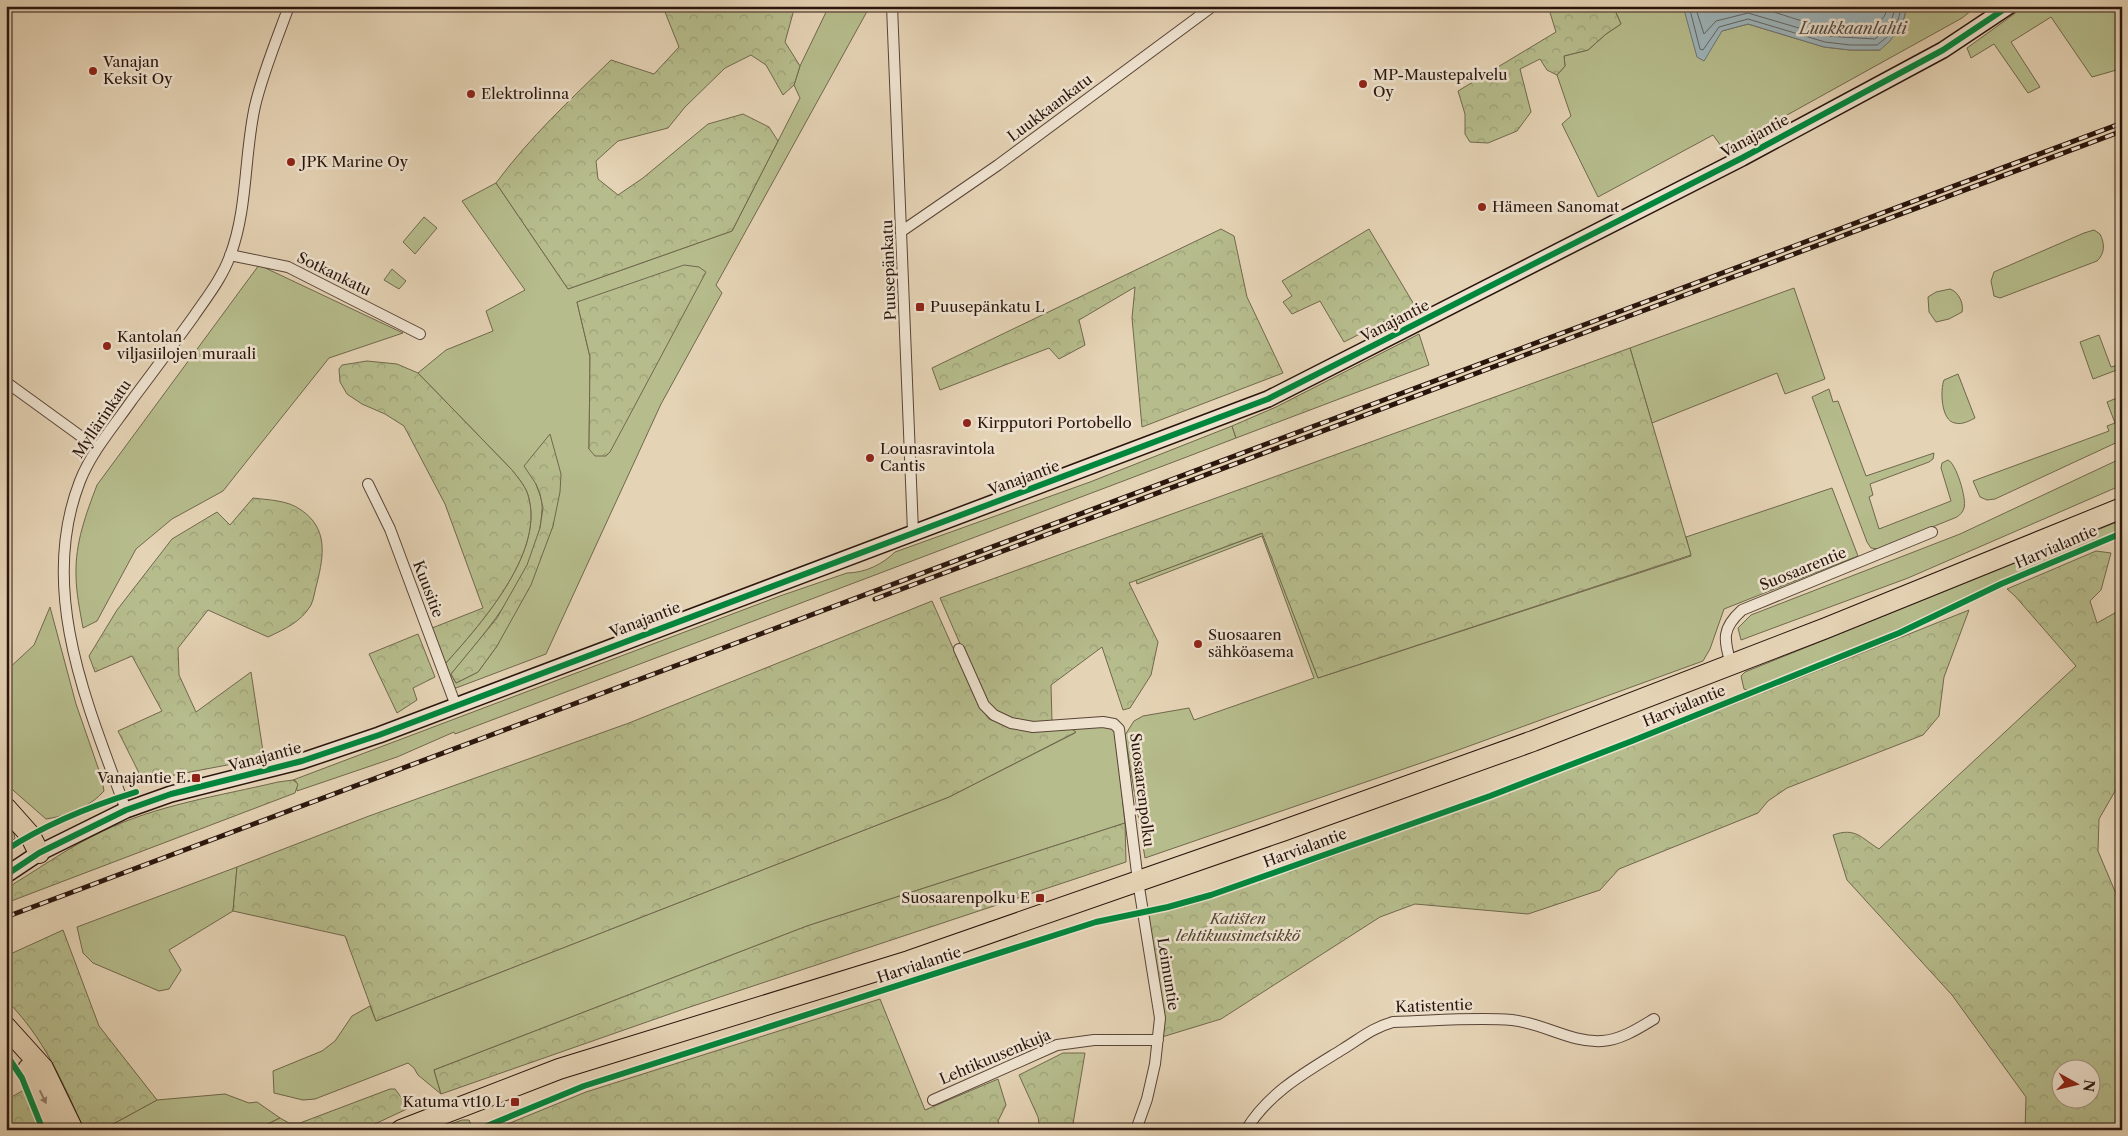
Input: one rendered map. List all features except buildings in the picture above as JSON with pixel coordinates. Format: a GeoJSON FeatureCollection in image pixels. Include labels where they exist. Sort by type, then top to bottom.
{"type":"FeatureCollection","features":[{"type":"Feature","properties":{"kind":"highway","name":"Harvialantie"},"geometry":{"type":"LineString","coordinates":[[401,1130],[487,1096],[608,1054],[909,961],[1533,741],[1731,665],[2122,508]]}},
{"type":"Feature","properties":{"kind":"highway"},"geometry":{"type":"LineString","coordinates":[[6,808],[30,835],[39,853]]}},
{"type":"Feature","properties":{"kind":"highway"},"geometry":{"type":"LineString","coordinates":[[6,1027],[43,1068],[73,1130]]}},
{"type":"Feature","properties":{"kind":"highway"},"geometry":{"type":"LineString","coordinates":[[6,1035],[39,1089],[58,1130]]}},
{"type":"Feature","properties":{"kind":"highway","name":"Harvialantie"},"geometry":{"type":"LineString","coordinates":[[420,1130],[487,1096]]}},
{"type":"Feature","properties":{"kind":"street","name":"Myllärinkatu"},"geometry":{"type":"LineString","coordinates":[[126,810],[78,671],[67,623],[63,560],[67,525],[80,480],[97,448],[222,275],[230,256],[240,216],[255,106],[288,6]]}},
{"type":"Feature","properties":{"kind":"street","name":"Puusepänkatu"},"geometry":{"type":"LineString","coordinates":[[892,6],[913,532]]}},
{"type":"Feature","properties":{"kind":"street","name":"Luukkaankatu"},"geometry":{"type":"LineString","coordinates":[[902,231],[998,165],[1213,6]]}},
{"type":"Feature","properties":{"kind":"street","name":"Vanajantie"},"geometry":{"type":"LineString","coordinates":[[6,875],[39,853],[126,810],[171,794],[302,761],[456,706],[913,532],[1246,409],[1290,389],[1793,131],[1943,50],[2008,6]]}},
{"type":"Feature","properties":{"kind":"street","name":"Sotkankatu"},"geometry":{"type":"LineString","coordinates":[[230,256],[288,267],[420,334]]}},
{"type":"Feature","properties":{"kind":"street"},"geometry":{"type":"LineString","coordinates":[[6,382],[97,448]]}},
{"type":"Feature","properties":{"kind":"street","name":"Kuusitie"},"geometry":{"type":"LineString","coordinates":[[368,484],[390,529],[456,706]]}},
{"type":"Feature","properties":{"kind":"street","name":"Suosaarentie"},"geometry":{"type":"LineString","coordinates":[[1731,665],[1725,635],[1730,621],[1742,610],[1932,532]]}},
{"type":"Feature","properties":{"kind":"street","name":"Suosaarenpolku"},"geometry":{"type":"LineString","coordinates":[[959,649],[984,704],[994,716],[1011,724],[1033,726],[1103,722],[1114,724],[1118,727],[1138,881]]}},
{"type":"Feature","properties":{"kind":"street","name":"Leimuntie"},"geometry":{"type":"LineString","coordinates":[[1136,1130],[1147,1099],[1158,1040],[1160,1018],[1138,881]]}},
{"type":"Feature","properties":{"kind":"street","name":"Katistentie"},"geometry":{"type":"LineString","coordinates":[[1246,1130],[1255,1115],[1279,1090],[1350,1045],[1369,1030],[1381,1025],[1393,1022],[1514,1020],[1540,1025],[1583,1040],[1601,1041],[1615,1039],[1654,1019]]}},
{"type":"Feature","properties":{"kind":"street","name":"Lehtikuusenkuja"},"geometry":{"type":"LineString","coordinates":[[933,1100],[1057,1045],[1094,1040],[1158,1040]]}},
{"type":"Feature","properties":{"kind":"green space"},"geometry":{"type":"Polygon","coordinates":[[[673,6],[795,6],[785,42],[800,66],[794,85],[783,95],[766,65],[751,55],[725,68],[685,107],[668,128],[618,141],[596,161],[598,179],[618,195],[643,178],[708,124],[743,114],[769,127],[778,141],[732,231],[568,289],[496,183],[537,134],[611,60],[654,74],[679,47],[665,12],[673,6]]]}},
{"type":"Feature","properties":{"kind":"green space"},"geometry":{"type":"Polygon","coordinates":[[[829,6],[870,6],[716,285],[722,293],[661,404],[546,654],[456,688],[453,686],[445,664],[490,610],[505,588],[518,566],[527,543],[531,521],[529,499],[525,487],[512,470],[418,373],[446,350],[493,331],[486,311],[525,290],[462,201],[496,183],[568,289],[732,231],[800,98],[794,85],[800,66],[829,6]],[[699,267],[577,302],[590,357],[589,449],[699,267]],[[536,484],[542,510],[539,532],[532,554],[510,598],[481,638],[451,674],[456,683],[478,672],[497,646],[553,526],[536,484]]]}},
{"type":"Feature","properties":{"kind":"green space"},"geometry":{"type":"Polygon","coordinates":[[[1548,6],[1613,6],[1621,24],[1588,50],[1564,56],[1565,66],[1557,75],[1547,70],[1540,59],[1520,69],[1531,112],[1517,131],[1488,143],[1470,142],[1465,134],[1465,114],[1458,91],[1556,32],[1548,6]]]}},
{"type":"Feature","properties":{"kind":"green space"},"geometry":{"type":"Polygon","coordinates":[[[1613,6],[1683,6],[1687,16],[1722,31],[1748,24],[1824,47],[1850,50],[1880,50],[1903,22],[1907,6],[1977,6],[1962,18],[1724,150],[1713,135],[1598,197],[1562,124],[1571,116],[1557,75],[1565,66],[1564,56],[1588,50],[1621,24],[1613,6]]]}},
{"type":"Feature","properties":{"kind":"green space"},"geometry":{"type":"Polygon","coordinates":[[[2025,6],[2122,6],[2122,71],[2120,69],[2092,77],[2051,17],[2011,42],[2040,87],[2028,93],[1994,44],[1971,58],[1967,48],[2025,6]]]}},
{"type":"Feature","properties":{"kind":"green space"},"geometry":{"type":"Polygon","coordinates":[[[424,217],[437,228],[415,254],[403,242],[424,217]]]}},
{"type":"Feature","properties":{"kind":"green space"},"geometry":{"type":"Polygon","coordinates":[[[1221,229],[1234,236],[1247,297],[1283,373],[1142,427],[1132,318],[1135,287],[1079,320],[1085,345],[1059,359],[1049,348],[940,390],[932,368],[1221,229]]]}},
{"type":"Feature","properties":{"kind":"green space"},"geometry":{"type":"Polygon","coordinates":[[[1369,229],[1415,306],[1344,342],[1320,301],[1292,314],[1283,302],[1292,296],[1282,281],[1369,229]]]}},
{"type":"Feature","properties":{"kind":"green space"},"geometry":{"type":"Polygon","coordinates":[[[2094,230],[2100,234],[2103,241],[2103,252],[2097,261],[2000,298],[1994,296],[1991,281],[1994,272],[2094,230]]]}},
{"type":"Feature","properties":{"kind":"green space"},"geometry":{"type":"Polygon","coordinates":[[[259,265],[403,333],[329,358],[223,491],[172,519],[136,549],[97,621],[83,628],[78,602],[77,552],[82,529],[97,485],[259,265]]]}},
{"type":"Feature","properties":{"kind":"green space"},"geometry":{"type":"Polygon","coordinates":[[[684,265],[699,267],[706,272],[610,452],[606,456],[595,456],[589,449],[590,357],[577,302],[684,265]]]}},
{"type":"Feature","properties":{"kind":"green space"},"geometry":{"type":"Polygon","coordinates":[[[392,269],[406,281],[399,289],[384,280],[392,269]]]}},
{"type":"Feature","properties":{"kind":"green space"},"geometry":{"type":"Polygon","coordinates":[[[1794,288],[1825,379],[1785,394],[1777,373],[1652,423],[1630,348],[1794,288]]]}},
{"type":"Feature","properties":{"kind":"green space"},"geometry":{"type":"Polygon","coordinates":[[[1950,289],[1960,299],[1962,312],[1949,319],[1936,322],[1929,312],[1928,297],[1936,292],[1950,289]]]}},
{"type":"Feature","properties":{"kind":"green space"},"geometry":{"type":"Polygon","coordinates":[[[1419,334],[1429,365],[1236,438],[1232,426],[1276,407],[1419,334]]]}},
{"type":"Feature","properties":{"kind":"green space"},"geometry":{"type":"Polygon","coordinates":[[[2099,335],[2111,367],[2122,364],[2122,368],[2093,379],[2080,342],[2099,335]]]}},
{"type":"Feature","properties":{"kind":"green space"},"geometry":{"type":"Polygon","coordinates":[[[1630,348],[1691,555],[1318,678],[1262,533],[1129,583],[1158,642],[1151,675],[1130,708],[1123,710],[1102,647],[1051,685],[1052,722],[1033,724],[996,714],[986,703],[940,598],[1630,348]]]}},
{"type":"Feature","properties":{"kind":"green space"},"geometry":{"type":"Polygon","coordinates":[[[367,361],[397,364],[418,373],[512,470],[528,495],[531,521],[527,543],[518,566],[490,610],[445,664],[432,628],[483,608],[445,504],[404,426],[347,394],[340,382],[339,369],[342,365],[367,361]]]}},
{"type":"Feature","properties":{"kind":"green space"},"geometry":{"type":"Polygon","coordinates":[[[1958,374],[1975,418],[1955,423],[1950,421],[1944,411],[1942,391],[1944,380],[1958,374]]]}},
{"type":"Feature","properties":{"kind":"green space"},"geometry":{"type":"Polygon","coordinates":[[[1829,389],[1833,402],[1838,401],[1866,476],[1934,453],[1933,459],[1929,462],[1870,484],[1873,495],[1869,497],[1879,529],[1951,501],[1941,468],[1942,463],[1948,460],[1957,474],[1962,490],[1965,503],[1961,514],[1878,549],[1871,548],[1867,542],[1812,397],[1829,389]]]}},
{"type":"Feature","properties":{"kind":"green space"},"geometry":{"type":"Polygon","coordinates":[[[2122,396],[2122,440],[1995,499],[1987,500],[1980,497],[1973,481],[2109,431],[2107,426],[2115,423],[2107,402],[2122,396]]]}},
{"type":"Feature","properties":{"kind":"green space"},"geometry":{"type":"Polygon","coordinates":[[[1232,426],[1236,438],[455,734],[454,732],[397,757],[297,791],[296,781],[293,780],[780,596],[847,573],[867,570],[895,552],[1090,482],[1232,426]]]}},
{"type":"Feature","properties":{"kind":"green space"},"geometry":{"type":"Polygon","coordinates":[[[550,434],[561,474],[560,492],[553,526],[531,585],[497,646],[478,672],[456,683],[451,674],[497,618],[527,565],[540,528],[543,508],[536,484],[524,466],[550,434]]]}},
{"type":"Feature","properties":{"kind":"green space"},"geometry":{"type":"Polygon","coordinates":[[[2122,458],[2122,485],[1908,578],[1741,640],[1738,628],[1751,615],[1960,534],[2122,458]]]}},
{"type":"Feature","properties":{"kind":"green space"},"geometry":{"type":"Polygon","coordinates":[[[1832,488],[1858,556],[1724,609],[1710,649],[1703,661],[1450,753],[1145,858],[1125,735],[1134,721],[1143,716],[1189,708],[1194,720],[1314,678],[1262,536],[1137,584],[1136,580],[1263,533],[1318,678],[1691,556],[1686,537],[1832,488]]]}},
{"type":"Feature","properties":{"kind":"green space"},"geometry":{"type":"Polygon","coordinates":[[[253,498],[290,504],[310,517],[316,525],[322,543],[322,552],[312,603],[307,611],[297,620],[268,637],[208,610],[178,648],[179,675],[196,712],[251,672],[264,758],[143,781],[118,731],[162,711],[132,656],[95,672],[89,656],[117,610],[172,539],[217,512],[230,525],[253,498]]]}},
{"type":"Feature","properties":{"kind":"green space"},"geometry":{"type":"Polygon","coordinates":[[[2122,520],[2122,530],[2008,578],[1896,630],[1750,691],[1744,689],[1741,676],[1745,672],[2122,520]]]}},
{"type":"Feature","properties":{"kind":"green space"},"geometry":{"type":"Polygon","coordinates":[[[2096,551],[2111,553],[2101,590],[2090,601],[2097,623],[2122,609],[2122,779],[2099,819],[2098,851],[2122,908],[2122,1130],[2025,1130],[2026,1097],[1952,995],[1847,880],[1833,835],[1847,832],[1853,833],[1879,849],[2076,666],[2007,589],[2096,551]]]}},
{"type":"Feature","properties":{"kind":"green space"},"geometry":{"type":"Polygon","coordinates":[[[932,601],[979,706],[989,719],[1011,727],[1070,728],[1076,732],[949,797],[376,1021],[345,936],[233,911],[237,867],[369,816],[629,723],[932,601]]]}},
{"type":"Feature","properties":{"kind":"green space"},"geometry":{"type":"Polygon","coordinates":[[[50,607],[76,704],[102,779],[104,791],[92,802],[78,810],[46,819],[6,784],[6,671],[34,645],[50,607]]]}},
{"type":"Feature","properties":{"kind":"green space","name":"Katisten lehtikuusimetsikkö"},"geometry":{"type":"Polygon","coordinates":[[[1969,610],[1944,677],[1939,716],[1923,735],[1787,788],[1768,801],[1758,813],[1619,869],[1600,890],[1528,914],[1415,904],[1380,917],[1221,1019],[1162,1037],[1147,915],[1169,910],[1325,859],[1632,745],[1969,610]]]}},
{"type":"Feature","properties":{"kind":"green space"},"geometry":{"type":"Polygon","coordinates":[[[418,634],[435,677],[413,688],[417,700],[397,713],[369,654],[418,634]]]}},
{"type":"Feature","properties":{"kind":"green space"},"geometry":{"type":"Polygon","coordinates":[[[1109,727],[1115,731],[1125,823],[807,926],[434,1070],[441,1094],[418,1075],[408,1063],[315,1099],[303,1100],[274,1093],[273,1071],[322,1051],[335,1041],[352,1016],[370,1006],[376,1021],[949,797],[1075,733],[1070,728],[1109,727]]]}},
{"type":"Feature","properties":{"kind":"green space"},"geometry":{"type":"Polygon","coordinates":[[[293,780],[298,784],[295,793],[6,903],[6,890],[15,883],[79,843],[122,823],[188,802],[293,780]]]}},
{"type":"Feature","properties":{"kind":"green space"},"geometry":{"type":"Polygon","coordinates":[[[6,823],[14,833],[15,839],[6,844],[6,823]]]}},
{"type":"Feature","properties":{"kind":"green space"},"geometry":{"type":"Polygon","coordinates":[[[1125,823],[1126,862],[684,1009],[441,1094],[434,1070],[807,926],[1125,823]]]}},
{"type":"Feature","properties":{"kind":"green space"},"geometry":{"type":"Polygon","coordinates":[[[237,867],[233,911],[169,950],[181,970],[169,989],[159,991],[93,963],[83,953],[77,927],[237,867]]]}},
{"type":"Feature","properties":{"kind":"green space"},"geometry":{"type":"Polygon","coordinates":[[[63,930],[99,1026],[157,1100],[102,1130],[84,1130],[69,1095],[42,1045],[6,1000],[6,956],[63,930]]]}},
{"type":"Feature","properties":{"kind":"green space"},"geometry":{"type":"Polygon","coordinates":[[[880,999],[925,1110],[998,1079],[1006,1105],[998,1121],[1001,1130],[493,1130],[586,1092],[880,999]]]}},
{"type":"Feature","properties":{"kind":"green space"},"geometry":{"type":"Polygon","coordinates":[[[1063,1053],[1085,1053],[1072,1130],[1040,1130],[1038,1117],[1019,1075],[1063,1053]]]}},
{"type":"Feature","properties":{"kind":"green space"},"geometry":{"type":"Polygon","coordinates":[[[390,1089],[395,1089],[409,1108],[362,1130],[255,1130],[280,1118],[289,1123],[300,1123],[390,1089]]]}},
{"type":"Feature","properties":{"kind":"green space"},"geometry":{"type":"Polygon","coordinates":[[[24,1090],[40,1130],[6,1130],[6,1100],[24,1090]]]}},
{"type":"Feature","properties":{"kind":"green space"},"geometry":{"type":"Polygon","coordinates":[[[225,1094],[249,1103],[257,1102],[280,1118],[255,1130],[102,1130],[157,1100],[225,1094]]]}},
{"type":"Feature","properties":{"kind":"green space"},"geometry":{"type":"Polygon","coordinates":[[[462,1120],[469,1120],[471,1129],[435,1130],[462,1120]]]}},
{"type":"Feature","properties":{"kind":"water","name":"Luukkaanlahti"},"geometry":{"type":"Polygon","coordinates":[[[1683,6],[1907,6],[1903,22],[1890,41],[1880,50],[1850,50],[1824,47],[1748,24],[1722,31],[1704,61],[1697,57],[1683,6]]]}},
{"type":"Feature","properties":{"kind":"railway"},"geometry":{"type":"LineString","coordinates":[[6,917],[2122,123]]}},
{"type":"Feature","properties":{"kind":"railway"},"geometry":{"type":"LineString","coordinates":[[875,599],[2122,131]]}},
{"type":"Feature","properties":{"kind":"cycle path"},"geometry":{"type":"LineString","coordinates":[[6,875],[39,853],[126,810],[171,794],[302,761],[379,735],[1268,399],[1742,158],[1943,50],[2009,6]]}},
{"type":"Feature","properties":{"kind":"cycle path"},"geometry":{"type":"LineString","coordinates":[[477,1130],[584,1086],[1096,922],[1168,907],[1211,895],[1490,796],[1899,633],[2001,584],[2122,533]]}},
{"type":"Feature","properties":{"kind":"cycle path"},"geometry":{"type":"LineString","coordinates":[[6,850],[69,816],[136,792]]}},
{"type":"Feature","properties":{"kind":"cycle path"},"geometry":{"type":"LineString","coordinates":[[6,1054],[22,1078],[43,1130]]}},
{"type":"Feature","properties":{"kind":"place","name":"Vanajan Keksit Oy"},"geometry":{"type":"Point","coordinates":[93,71]}},
{"type":"Feature","properties":{"kind":"place","name":"MP-Maustepalvelu Oy"},"geometry":{"type":"Point","coordinates":[1363,84]}},
{"type":"Feature","properties":{"kind":"place","name":"Elektrolinna"},"geometry":{"type":"Point","coordinates":[471,94]}},
{"type":"Feature","properties":{"kind":"place","name":"JPK Marine Oy"},"geometry":{"type":"Point","coordinates":[291,162]}},
{"type":"Feature","properties":{"kind":"place","name":"Hämeen Sanomat"},"geometry":{"type":"Point","coordinates":[1482,207]}},
{"type":"Feature","properties":{"kind":"place","name":"Puusepänkatu L"},"geometry":{"type":"Point","coordinates":[920,307]}},
{"type":"Feature","properties":{"kind":"place","name":"Kantolan viljasiilojen muraali"},"geometry":{"type":"Point","coordinates":[107,346]}},
{"type":"Feature","properties":{"kind":"place","name":"Kirpputori Portobello"},"geometry":{"type":"Point","coordinates":[967,423]}},
{"type":"Feature","properties":{"kind":"place","name":"Lounasravintola Cantis"},"geometry":{"type":"Point","coordinates":[870,458]}},
{"type":"Feature","properties":{"kind":"place","name":"Suosaaren sähköasema"},"geometry":{"type":"Point","coordinates":[1198,644]}},
{"type":"Feature","properties":{"kind":"place","name":"Vanajantie E"},"geometry":{"type":"Point","coordinates":[196,778]}},
{"type":"Feature","properties":{"kind":"place","name":"Suosaarenpolku E"},"geometry":{"type":"Point","coordinates":[1040,898]}},
{"type":"Feature","properties":{"kind":"place","name":"Katuma vt10 L"},"geometry":{"type":"Point","coordinates":[515,1102]}}]}
